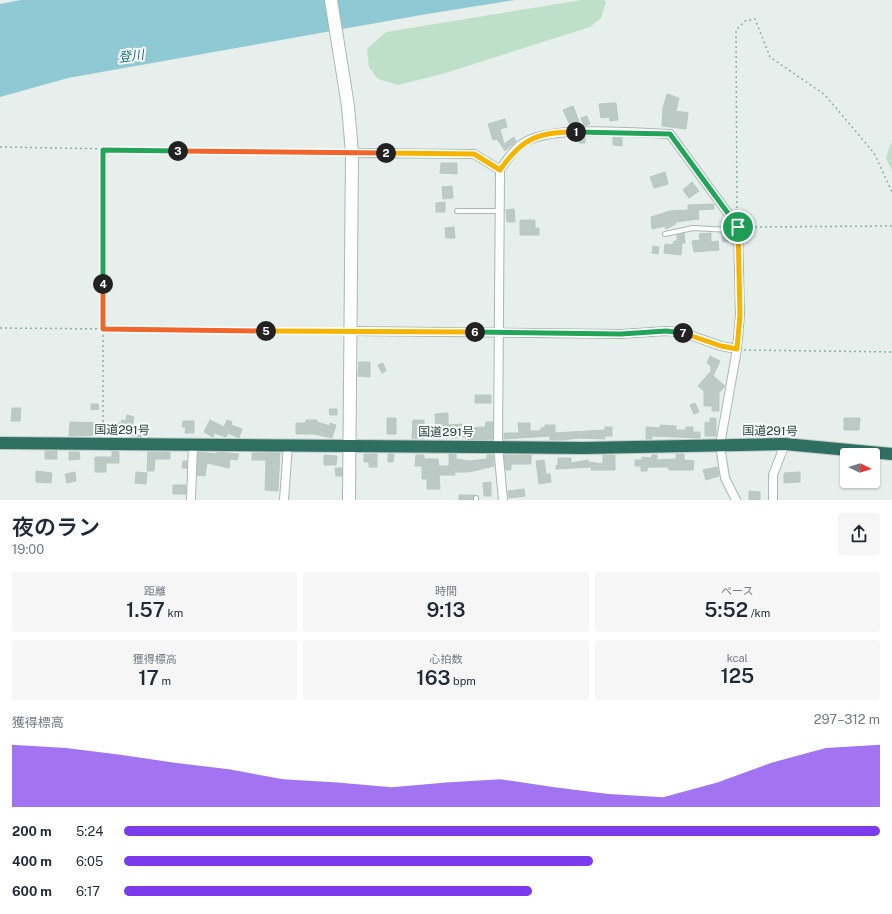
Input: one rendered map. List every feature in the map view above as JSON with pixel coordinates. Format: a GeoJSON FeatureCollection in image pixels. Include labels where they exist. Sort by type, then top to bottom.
{"type":"FeatureCollection","features":[{"type":"Feature","properties":{"kind":"highway","name":"国道291号"},"geometry":{"type":"LineString","coordinates":[[0,443],[349,447],[498,446],[583,448],[784,444],[892,454]]}},
{"type":"Feature","properties":{"kind":"street"},"geometry":{"type":"LineString","coordinates":[[331,0],[339,45],[352,153],[349,500]]}},
{"type":"Feature","properties":{"kind":"street"},"geometry":{"type":"LineString","coordinates":[[503,500],[498,446],[500,170],[509,157],[522,144],[534,138],[559,132],[670,134],[738,227],[740,315],[737,349],[720,445],[725,478],[736,500]]}},
{"type":"Feature","properties":{"kind":"street"},"geometry":{"type":"LineString","coordinates":[[352,153],[474,154],[500,170]]}},
{"type":"Feature","properties":{"kind":"street"},"geometry":{"type":"LineString","coordinates":[[350,331],[621,334],[666,331],[681,332],[721,346],[737,349]]}},
{"type":"Feature","properties":{"kind":"street"},"geometry":{"type":"LineString","coordinates":[[773,500],[774,475],[784,444]]}},
{"type":"Feature","properties":{"kind":"street"},"geometry":{"type":"LineString","coordinates":[[191,500],[193,445]]}},
{"type":"Feature","properties":{"kind":"street"},"geometry":{"type":"LineString","coordinates":[[284,500],[288,446]]}},
{"type":"Feature","properties":{"kind":"lane"},"geometry":{"type":"LineString","coordinates":[[457,211],[500,210]]}},
{"type":"Feature","properties":{"kind":"lane"},"geometry":{"type":"LineString","coordinates":[[665,234],[693,228],[730,230],[738,227]]}},
{"type":"Feature","properties":{"kind":"path"},"geometry":{"type":"LineString","coordinates":[[892,192],[874,153],[825,95],[770,57],[755,19],[745,21],[736,30],[738,227],[892,226]]}},
{"type":"Feature","properties":{"kind":"path"},"geometry":{"type":"LineString","coordinates":[[0,147],[103,150],[352,153]]}},
{"type":"Feature","properties":{"kind":"path"},"geometry":{"type":"LineString","coordinates":[[103,150],[103,444]]}},
{"type":"Feature","properties":{"kind":"path"},"geometry":{"type":"LineString","coordinates":[[0,328],[350,331]]}},
{"type":"Feature","properties":{"kind":"path"},"geometry":{"type":"LineString","coordinates":[[737,349],[892,352]]}},
{"type":"Feature","properties":{"kind":"green space"},"geometry":{"type":"Polygon","coordinates":[[[582,0],[604,0],[606,2],[601,18],[590,27],[442,74],[398,85],[378,79],[369,67],[367,49],[386,32],[582,0]]]}},
{"type":"Feature","properties":{"kind":"green space"},"geometry":{"type":"Polygon","coordinates":[[[892,143],[892,171],[886,158],[892,143]]]}},
{"type":"Feature","properties":{"kind":"water","name":"登川"},"geometry":{"type":"Polygon","coordinates":[[[21,0],[515,0],[427,14],[68,78],[0,97],[0,4],[21,0]]]}},
{"type":"Feature","properties":{"kind":"building"},"geometry":{"type":"Polygon","coordinates":[[[667,94],[679,98],[676,111],[688,113],[686,129],[662,126],[663,108],[667,94]]]}},
{"type":"Feature","properties":{"kind":"building"},"geometry":{"type":"Polygon","coordinates":[[[616,103],[618,120],[610,121],[609,117],[601,118],[599,104],[616,103]]]}},
{"type":"Feature","properties":{"kind":"building"},"geometry":{"type":"Polygon","coordinates":[[[573,106],[579,121],[570,125],[563,110],[573,106]]]}},
{"type":"Feature","properties":{"kind":"building"},"geometry":{"type":"Polygon","coordinates":[[[587,116],[590,124],[584,126],[581,118],[587,116]]]}},
{"type":"Feature","properties":{"kind":"building"},"geometry":{"type":"Polygon","coordinates":[[[505,119],[507,127],[500,129],[504,144],[514,137],[516,141],[505,151],[497,139],[493,140],[488,124],[505,119]]]}},
{"type":"Feature","properties":{"kind":"building"},"geometry":{"type":"Polygon","coordinates":[[[579,137],[585,137],[585,143],[579,143],[579,137]]]}},
{"type":"Feature","properties":{"kind":"building"},"geometry":{"type":"Polygon","coordinates":[[[613,137],[622,137],[622,146],[613,145],[613,137]]]}},
{"type":"Feature","properties":{"kind":"building"},"geometry":{"type":"Polygon","coordinates":[[[441,163],[457,163],[457,174],[440,173],[441,163]]]}},
{"type":"Feature","properties":{"kind":"building"},"geometry":{"type":"Polygon","coordinates":[[[665,172],[668,184],[654,188],[650,177],[665,172]]]}},
{"type":"Feature","properties":{"kind":"building"},"geometry":{"type":"Polygon","coordinates":[[[692,182],[699,191],[689,198],[683,190],[692,182]]]}},
{"type":"Feature","properties":{"kind":"building"},"geometry":{"type":"Polygon","coordinates":[[[452,186],[453,198],[443,199],[442,187],[452,186]]]}},
{"type":"Feature","properties":{"kind":"building"},"geometry":{"type":"Polygon","coordinates":[[[445,202],[445,212],[436,212],[436,203],[445,202]]]}},
{"type":"Feature","properties":{"kind":"building"},"geometry":{"type":"Polygon","coordinates":[[[714,204],[714,209],[698,210],[699,219],[675,222],[676,224],[666,229],[665,226],[652,229],[651,217],[670,211],[688,210],[688,205],[714,204]]]}},
{"type":"Feature","properties":{"kind":"building"},"geometry":{"type":"Polygon","coordinates":[[[514,209],[515,222],[507,222],[506,210],[514,209]]]}},
{"type":"Feature","properties":{"kind":"building"},"geometry":{"type":"Polygon","coordinates":[[[520,220],[535,220],[535,228],[539,228],[539,235],[520,235],[520,220]]]}},
{"type":"Feature","properties":{"kind":"building"},"geometry":{"type":"Polygon","coordinates":[[[722,221],[727,221],[728,226],[722,226],[722,221]]]}},
{"type":"Feature","properties":{"kind":"building"},"geometry":{"type":"Polygon","coordinates":[[[454,227],[455,238],[446,238],[445,228],[454,227]]]}},
{"type":"Feature","properties":{"kind":"building"},"geometry":{"type":"Polygon","coordinates":[[[684,233],[685,243],[682,243],[681,255],[664,253],[665,244],[673,245],[674,241],[677,241],[677,235],[684,233]]]}},
{"type":"Feature","properties":{"kind":"building"},"geometry":{"type":"Polygon","coordinates":[[[711,233],[711,242],[718,241],[719,250],[694,252],[692,241],[700,240],[699,234],[711,233]]]}},
{"type":"Feature","properties":{"kind":"building"},"geometry":{"type":"Polygon","coordinates":[[[722,233],[733,235],[733,241],[723,242],[722,233]]]}},
{"type":"Feature","properties":{"kind":"building"},"geometry":{"type":"Polygon","coordinates":[[[653,246],[659,247],[658,254],[652,253],[653,246]]]}},
{"type":"Feature","properties":{"kind":"building"},"geometry":{"type":"Polygon","coordinates":[[[710,356],[720,361],[713,376],[725,386],[719,393],[719,411],[712,411],[712,406],[704,406],[704,391],[698,386],[711,371],[711,366],[707,363],[710,356]]]}},
{"type":"Feature","properties":{"kind":"building"},"geometry":{"type":"Polygon","coordinates":[[[359,362],[370,362],[370,377],[358,376],[359,362]]]}},
{"type":"Feature","properties":{"kind":"building"},"geometry":{"type":"Polygon","coordinates":[[[383,363],[386,371],[382,373],[378,365],[383,363]]]}},
{"type":"Feature","properties":{"kind":"building"},"geometry":{"type":"Polygon","coordinates":[[[475,395],[491,395],[491,403],[475,403],[475,395]]]}},
{"type":"Feature","properties":{"kind":"building"},"geometry":{"type":"Polygon","coordinates":[[[695,403],[699,412],[694,414],[690,405],[695,403]]]}},
{"type":"Feature","properties":{"kind":"building"},"geometry":{"type":"Polygon","coordinates":[[[91,404],[98,404],[99,409],[91,410],[91,404]]]}},
{"type":"Feature","properties":{"kind":"building"},"geometry":{"type":"Polygon","coordinates":[[[12,408],[21,408],[20,421],[11,421],[12,408]]]}},
{"type":"Feature","properties":{"kind":"building"},"geometry":{"type":"Polygon","coordinates":[[[329,409],[337,409],[337,415],[330,415],[329,409]]]}},
{"type":"Feature","properties":{"kind":"building"},"geometry":{"type":"Polygon","coordinates":[[[448,413],[448,425],[462,424],[462,428],[485,427],[486,422],[493,422],[493,439],[468,440],[468,437],[452,438],[452,434],[436,434],[435,414],[448,413]]]}},
{"type":"Feature","properties":{"kind":"building"},"geometry":{"type":"Polygon","coordinates":[[[127,415],[134,417],[132,428],[142,431],[141,437],[115,433],[117,423],[121,423],[122,420],[126,421],[127,415]]]}},
{"type":"Feature","properties":{"kind":"building"},"geometry":{"type":"Polygon","coordinates":[[[387,418],[396,418],[396,434],[387,434],[387,418]]]}},
{"type":"Feature","properties":{"kind":"building"},"geometry":{"type":"Polygon","coordinates":[[[710,418],[716,418],[716,436],[705,436],[705,422],[710,423],[710,418]]]}},
{"type":"Feature","properties":{"kind":"building"},"geometry":{"type":"Polygon","coordinates":[[[844,418],[860,418],[859,430],[844,430],[844,418]]]}},
{"type":"Feature","properties":{"kind":"building"},"geometry":{"type":"Polygon","coordinates":[[[210,420],[224,427],[227,420],[232,422],[231,425],[242,429],[239,438],[228,433],[226,437],[214,433],[213,437],[204,432],[210,420]]]}},
{"type":"Feature","properties":{"kind":"building"},"geometry":{"type":"Polygon","coordinates":[[[306,420],[317,420],[317,422],[330,426],[330,423],[336,425],[332,438],[314,434],[296,434],[296,423],[306,423],[306,420]]]}},
{"type":"Feature","properties":{"kind":"building"},"geometry":{"type":"Polygon","coordinates":[[[413,420],[424,420],[424,439],[412,438],[413,420]]]}},
{"type":"Feature","properties":{"kind":"building"},"geometry":{"type":"Polygon","coordinates":[[[183,421],[194,421],[194,433],[185,433],[186,427],[182,427],[183,421]]]}},
{"type":"Feature","properties":{"kind":"building"},"geometry":{"type":"Polygon","coordinates":[[[70,422],[99,423],[98,435],[69,436],[70,422]]]}},
{"type":"Feature","properties":{"kind":"building"},"geometry":{"type":"Polygon","coordinates":[[[518,423],[530,423],[530,431],[541,431],[541,428],[545,428],[545,425],[555,425],[555,433],[605,430],[605,427],[612,427],[612,436],[605,436],[605,439],[579,438],[550,440],[550,436],[504,439],[504,433],[519,433],[518,423]]]}},
{"type":"Feature","properties":{"kind":"building"},"geometry":{"type":"Polygon","coordinates":[[[660,425],[676,426],[676,430],[686,430],[686,427],[693,427],[693,432],[700,432],[700,438],[652,436],[652,439],[646,439],[646,427],[660,428],[660,425]]]}},
{"type":"Feature","properties":{"kind":"building"},"geometry":{"type":"Polygon","coordinates":[[[45,451],[57,451],[57,459],[45,459],[45,451]]]}},
{"type":"Feature","properties":{"kind":"building"},"geometry":{"type":"Polygon","coordinates":[[[112,451],[119,452],[119,463],[106,463],[106,472],[95,472],[95,457],[112,457],[112,451]]]}},
{"type":"Feature","properties":{"kind":"building"},"geometry":{"type":"Polygon","coordinates":[[[69,452],[79,452],[80,459],[69,460],[69,452]]]}},
{"type":"Feature","properties":{"kind":"building"},"geometry":{"type":"Polygon","coordinates":[[[148,452],[170,452],[170,459],[155,459],[154,471],[147,471],[148,452]]]}},
{"type":"Feature","properties":{"kind":"building"},"geometry":{"type":"Polygon","coordinates":[[[198,452],[239,454],[237,460],[230,459],[229,468],[207,463],[205,476],[197,475],[198,452]]]}},
{"type":"Feature","properties":{"kind":"building"},"geometry":{"type":"Polygon","coordinates":[[[252,453],[280,453],[278,491],[265,490],[266,460],[252,460],[252,453]]]}},
{"type":"Feature","properties":{"kind":"building"},"geometry":{"type":"Polygon","coordinates":[[[364,454],[377,454],[377,467],[369,467],[369,462],[364,462],[364,454]]]}},
{"type":"Feature","properties":{"kind":"building"},"geometry":{"type":"Polygon","coordinates":[[[388,454],[394,454],[393,462],[388,462],[388,454]]]}},
{"type":"Feature","properties":{"kind":"building"},"geometry":{"type":"Polygon","coordinates":[[[449,454],[456,454],[456,459],[469,461],[487,459],[487,455],[493,455],[494,466],[469,472],[455,472],[455,475],[439,475],[440,489],[427,489],[427,479],[422,479],[422,466],[415,466],[416,455],[424,455],[424,459],[438,459],[439,466],[449,466],[449,454]]]}},
{"type":"Feature","properties":{"kind":"building"},"geometry":{"type":"Polygon","coordinates":[[[676,454],[684,454],[684,460],[694,461],[693,470],[669,470],[669,467],[648,467],[647,471],[641,471],[641,466],[635,466],[635,460],[642,460],[642,457],[651,458],[652,455],[657,455],[657,460],[676,459],[676,454]]]}},
{"type":"Feature","properties":{"kind":"building"},"geometry":{"type":"Polygon","coordinates":[[[324,455],[337,456],[336,465],[324,465],[324,455]]]}},
{"type":"Feature","properties":{"kind":"building"},"geometry":{"type":"Polygon","coordinates":[[[504,455],[531,455],[531,464],[511,464],[511,470],[506,470],[504,455]]]}},
{"type":"Feature","properties":{"kind":"building"},"geometry":{"type":"Polygon","coordinates":[[[603,455],[615,455],[615,470],[591,470],[592,467],[556,469],[556,466],[558,465],[558,458],[571,458],[571,463],[588,460],[588,462],[603,464],[603,455]]]}},
{"type":"Feature","properties":{"kind":"building"},"geometry":{"type":"Polygon","coordinates":[[[544,460],[546,474],[550,474],[551,482],[539,484],[536,461],[544,460]]]}},
{"type":"Feature","properties":{"kind":"building"},"geometry":{"type":"Polygon","coordinates":[[[183,461],[187,461],[187,468],[182,468],[183,461]]]}},
{"type":"Feature","properties":{"kind":"building"},"geometry":{"type":"Polygon","coordinates":[[[717,467],[719,476],[706,480],[703,470],[717,467]]]}},
{"type":"Feature","properties":{"kind":"building"},"geometry":{"type":"Polygon","coordinates":[[[335,468],[342,468],[342,476],[336,476],[335,468]]]}},
{"type":"Feature","properties":{"kind":"building"},"geometry":{"type":"Polygon","coordinates":[[[36,471],[52,473],[51,483],[36,482],[36,471]]]}},
{"type":"Feature","properties":{"kind":"building"},"geometry":{"type":"Polygon","coordinates":[[[75,472],[76,481],[67,483],[65,474],[75,472]]]}},
{"type":"Feature","properties":{"kind":"building"},"geometry":{"type":"Polygon","coordinates":[[[136,472],[147,473],[146,484],[135,483],[136,472]]]}},
{"type":"Feature","properties":{"kind":"building"},"geometry":{"type":"Polygon","coordinates":[[[800,472],[800,482],[784,483],[784,473],[800,472]]]}},
{"type":"Feature","properties":{"kind":"building"},"geometry":{"type":"Polygon","coordinates":[[[491,482],[491,496],[484,496],[483,483],[491,482]]]}},
{"type":"Feature","properties":{"kind":"building"},"geometry":{"type":"Polygon","coordinates":[[[173,485],[186,485],[186,494],[173,494],[173,485]]]}},
{"type":"Feature","properties":{"kind":"building"},"geometry":{"type":"Polygon","coordinates":[[[524,489],[525,496],[509,498],[508,491],[524,489]]]}},
{"type":"Feature","properties":{"kind":"building"},"geometry":{"type":"Polygon","coordinates":[[[749,491],[760,492],[760,500],[749,500],[749,491]]]}},
{"type":"Feature","properties":{"kind":"building"},"geometry":{"type":"Polygon","coordinates":[[[459,495],[475,495],[472,500],[459,500],[459,495]]]}},
{"type":"Feature","properties":{"kind":"route"},"geometry":{"type":"LineString","coordinates":[[559,132],[670,134],[738,227],[740,315],[737,349],[721,346],[681,332],[666,331],[621,334],[103,329],[103,150],[474,154],[500,170],[509,157],[522,144],[534,138],[559,132]]}}]}
